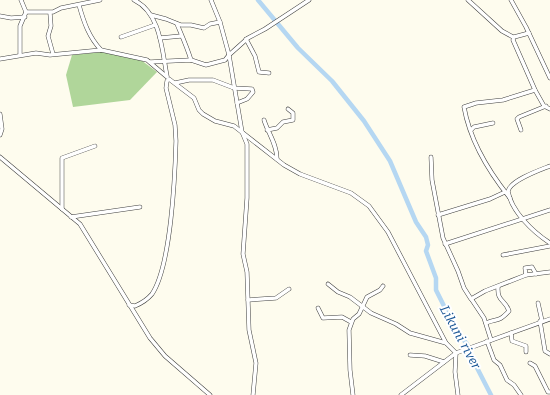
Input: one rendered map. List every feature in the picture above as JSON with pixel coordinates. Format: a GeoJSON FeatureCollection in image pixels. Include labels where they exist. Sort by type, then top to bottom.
{"type":"FeatureCollection","features":[{"type":"Feature","properties":{"kind":"street"},"geometry":{"type":"LineString","coordinates":[[20,55],[20,26],[26,12],[21,0]]}},
{"type":"Feature","properties":{"kind":"street"},"geometry":{"type":"LineString","coordinates":[[26,12],[50,13],[89,1],[100,0]]}},
{"type":"Feature","properties":{"kind":"street"},"geometry":{"type":"LineString","coordinates":[[134,0],[150,14],[178,24],[204,28],[210,24],[220,22]]}},
{"type":"Feature","properties":{"kind":"street"},"geometry":{"type":"LineString","coordinates":[[210,0],[220,22],[233,70],[234,88],[242,132],[247,144],[247,198],[243,254],[246,266],[249,330],[256,363],[253,395]]}},
{"type":"Feature","properties":{"kind":"street"},"geometry":{"type":"LineString","coordinates":[[0,59],[36,53],[54,54],[101,50],[150,62],[191,60],[206,65],[225,60],[246,39],[265,29],[309,0]]}},
{"type":"Feature","properties":{"kind":"street"},"geometry":{"type":"LineString","coordinates":[[468,0],[502,31],[513,37],[529,33]]}},
{"type":"Feature","properties":{"kind":"street"},"geometry":{"type":"LineString","coordinates":[[511,0],[529,33],[550,78]]}},
{"type":"Feature","properties":{"kind":"street"},"geometry":{"type":"LineString","coordinates":[[79,5],[85,26],[94,42],[101,50]]}},
{"type":"Feature","properties":{"kind":"street"},"geometry":{"type":"LineString","coordinates":[[50,13],[51,26],[48,36],[54,54]]}},
{"type":"Feature","properties":{"kind":"street"},"geometry":{"type":"LineString","coordinates":[[129,305],[135,306],[142,303],[153,292],[162,270],[168,241],[176,141],[175,125],[166,88],[167,78],[165,62],[160,38],[150,14]]}},
{"type":"Feature","properties":{"kind":"street"},"geometry":{"type":"LineString","coordinates":[[0,16],[11,18],[25,17]]}},
{"type":"Feature","properties":{"kind":"street"},"geometry":{"type":"LineString","coordinates":[[178,24],[181,36],[186,42],[191,60]]}},
{"type":"Feature","properties":{"kind":"street"},"geometry":{"type":"LineString","coordinates":[[121,37],[155,25]]}},
{"type":"Feature","properties":{"kind":"street"},"geometry":{"type":"LineString","coordinates":[[160,38],[181,36]]}},
{"type":"Feature","properties":{"kind":"street"},"geometry":{"type":"LineString","coordinates":[[513,37],[514,46],[535,90],[546,106],[550,109]]}},
{"type":"Feature","properties":{"kind":"street"},"geometry":{"type":"LineString","coordinates":[[246,39],[255,56],[258,72],[269,73]]}},
{"type":"Feature","properties":{"kind":"street"},"geometry":{"type":"LineString","coordinates":[[150,62],[167,78],[196,100],[198,108],[203,114],[215,121],[234,126],[277,159],[300,174],[351,193],[369,206],[388,232],[446,343],[456,353],[455,372],[458,395]]}},
{"type":"Feature","properties":{"kind":"street"},"geometry":{"type":"LineString","coordinates":[[175,83],[191,80],[213,80],[234,88],[249,88],[253,90],[246,99],[237,103]]}},
{"type":"Feature","properties":{"kind":"street"},"geometry":{"type":"LineString","coordinates":[[535,90],[503,100],[464,107],[478,149],[488,168],[524,219],[550,245]]}},
{"type":"Feature","properties":{"kind":"street"},"geometry":{"type":"LineString","coordinates":[[521,130],[518,117],[546,106]]}},
{"type":"Feature","properties":{"kind":"street"},"geometry":{"type":"LineString","coordinates":[[267,130],[277,128],[283,122],[293,120],[293,113],[288,109]]}},
{"type":"Feature","properties":{"kind":"street"},"geometry":{"type":"LineString","coordinates":[[0,114],[2,129],[0,136]]}},
{"type":"Feature","properties":{"kind":"street"},"geometry":{"type":"LineString","coordinates":[[264,120],[267,130],[275,145],[277,159]]}},
{"type":"Feature","properties":{"kind":"street"},"geometry":{"type":"LineString","coordinates":[[471,130],[474,127],[493,123]]}},
{"type":"Feature","properties":{"kind":"street"},"geometry":{"type":"LineString","coordinates":[[62,209],[62,158],[95,146]]}},
{"type":"Feature","properties":{"kind":"street"},"geometry":{"type":"LineString","coordinates":[[0,157],[62,209],[84,230],[129,305],[156,346],[208,395]]}},
{"type":"Feature","properties":{"kind":"street"},"geometry":{"type":"LineString","coordinates":[[431,157],[432,180],[445,244],[458,271],[464,288],[486,323],[494,360],[500,365],[508,380],[514,385],[521,395]]}},
{"type":"Feature","properties":{"kind":"street"},"geometry":{"type":"LineString","coordinates":[[510,198],[508,191],[512,185],[535,171],[550,166]]}},
{"type":"Feature","properties":{"kind":"street"},"geometry":{"type":"LineString","coordinates":[[438,215],[490,199],[505,192]]}},
{"type":"Feature","properties":{"kind":"street"},"geometry":{"type":"LineString","coordinates":[[71,217],[140,207]]}},
{"type":"Feature","properties":{"kind":"street"},"geometry":{"type":"LineString","coordinates":[[445,244],[550,210]]}},
{"type":"Feature","properties":{"kind":"street"},"geometry":{"type":"LineString","coordinates":[[503,255],[550,245]]}},
{"type":"Feature","properties":{"kind":"street"},"geometry":{"type":"LineString","coordinates":[[526,275],[525,268],[532,267],[536,274]]}},
{"type":"Feature","properties":{"kind":"street"},"geometry":{"type":"LineString","coordinates":[[472,300],[485,291],[526,275],[550,272]]}},
{"type":"Feature","properties":{"kind":"street"},"geometry":{"type":"LineString","coordinates":[[328,284],[338,292],[350,297],[371,313],[396,324],[410,333],[446,343]]}},
{"type":"Feature","properties":{"kind":"street"},"geometry":{"type":"LineString","coordinates":[[353,395],[348,335],[351,322],[363,307],[367,297],[380,290],[383,286]]}},
{"type":"Feature","properties":{"kind":"street"},"geometry":{"type":"LineString","coordinates":[[486,323],[496,321],[504,317],[509,311],[506,304],[500,300],[498,295],[498,287]]}},
{"type":"Feature","properties":{"kind":"street"},"geometry":{"type":"LineString","coordinates":[[248,300],[276,298],[289,289]]}},
{"type":"Feature","properties":{"kind":"street"},"geometry":{"type":"LineString","coordinates":[[538,303],[544,349],[550,354]]}},
{"type":"Feature","properties":{"kind":"street"},"geometry":{"type":"LineString","coordinates":[[318,308],[323,318],[341,317],[351,322]]}},
{"type":"Feature","properties":{"kind":"street"},"geometry":{"type":"LineString","coordinates":[[401,395],[456,353],[468,347],[549,319],[550,314]]}},
{"type":"Feature","properties":{"kind":"street"},"geometry":{"type":"LineString","coordinates":[[511,333],[512,341],[526,346],[526,352]]}},
{"type":"Feature","properties":{"kind":"street"},"geometry":{"type":"LineString","coordinates":[[410,355],[425,356],[444,362]]}},
{"type":"Feature","properties":{"kind":"street"},"geometry":{"type":"LineString","coordinates":[[530,363],[535,366],[548,392],[550,392]]}},
{"type":"Feature","properties":{"kind":"green space"},"geometry":{"type":"Polygon","coordinates":[[[102,52],[141,60],[157,72],[130,100],[73,107],[66,75],[72,55],[102,52]]]}},
{"type":"Feature","properties":{"kind":"waterway","name":"Likuni river"},"geometry":{"type":"LineString","coordinates":[[258,0],[298,48],[332,81],[364,121],[390,161],[416,222],[426,237],[428,245],[426,251],[436,278],[436,290],[446,310],[448,321],[467,344],[474,362],[491,395]]}}]}
